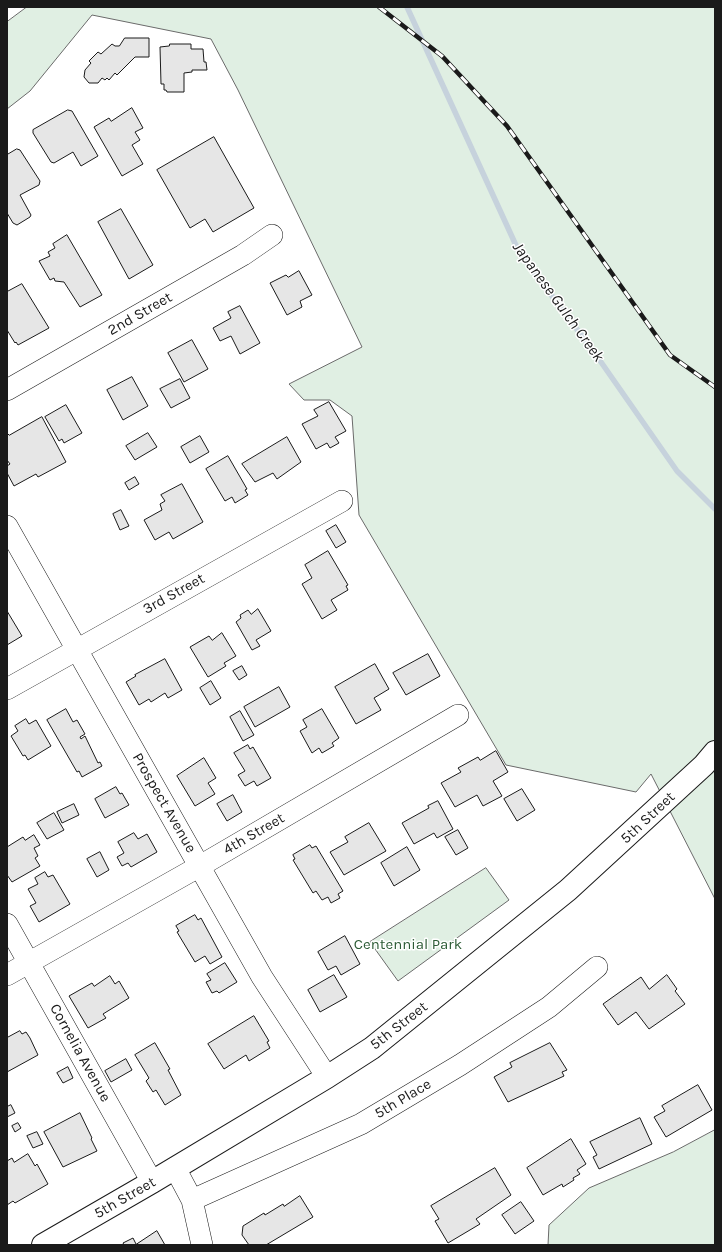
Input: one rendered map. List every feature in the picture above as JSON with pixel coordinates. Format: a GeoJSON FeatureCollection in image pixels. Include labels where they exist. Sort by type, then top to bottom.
{"type":"FeatureCollection","features":[{"type":"Feature","properties":{"kind":"main road","name":"5th Street"},"geometry":{"type":"LineString","coordinates":[[43,1245],[152,1182],[327,1077],[372,1048],[568,890],[694,775],[715,752]]}},
{"type":"Feature","properties":{"kind":"street","name":"2nd Street"},"geometry":{"type":"LineString","coordinates":[[7,390],[243,255],[272,235]]}},
{"type":"Feature","properties":{"kind":"street","name":"3rd Street"},"geometry":{"type":"LineString","coordinates":[[7,688],[342,501]]}},
{"type":"Feature","properties":{"kind":"street","name":"Prospect Avenue"},"geometry":{"type":"LineString","coordinates":[[7,526],[262,977],[327,1077]]}},
{"type":"Feature","properties":{"kind":"street","name":"4th Street"},"geometry":{"type":"LineString","coordinates":[[7,975],[200,866],[458,715]]}},
{"type":"Feature","properties":{"kind":"street","name":"Cornelia Avenue"},"geometry":{"type":"LineString","coordinates":[[7,924],[152,1182]]}},
{"type":"Feature","properties":{"kind":"street","name":"5th Place"},"geometry":{"type":"LineString","coordinates":[[192,1200],[362,1124],[460,1065],[549,1007],[597,967]]}},
{"type":"Feature","properties":{"kind":"street"},"geometry":{"type":"LineString","coordinates":[[175,1168],[192,1200],[202,1245]]}},
{"type":"Feature","properties":{"kind":"green space"},"geometry":{"type":"Polygon","coordinates":[[[27,7],[715,7],[715,899],[651,774],[636,792],[506,765],[359,515],[352,416],[330,400],[304,400],[289,384],[362,347],[238,90],[211,39],[92,15],[30,91],[7,109],[7,22],[27,7]]]}},
{"type":"Feature","properties":{"kind":"green space","name":"Centennial Park"},"geometry":{"type":"Polygon","coordinates":[[[486,868],[509,900],[398,981],[370,942],[486,868]]]}},
{"type":"Feature","properties":{"kind":"green space"},"geometry":{"type":"Polygon","coordinates":[[[715,1130],[715,1245],[548,1245],[549,1225],[589,1188],[673,1152],[715,1130]]]}},
{"type":"Feature","properties":{"kind":"building"},"geometry":{"type":"Polygon","coordinates":[[[125,38],[149,38],[149,57],[135,57],[117,75],[115,73],[109,80],[107,78],[105,80],[102,78],[98,83],[89,83],[84,77],[85,70],[91,63],[89,61],[98,52],[101,54],[112,44],[119,46],[125,38]]]}},
{"type":"Feature","properties":{"kind":"building"},"geometry":{"type":"Polygon","coordinates":[[[170,44],[191,44],[191,49],[203,49],[204,62],[206,62],[207,70],[192,70],[192,72],[184,73],[184,92],[167,92],[164,90],[164,84],[161,84],[160,47],[169,46],[170,44]]]}},
{"type":"Feature","properties":{"kind":"building"},"geometry":{"type":"Polygon","coordinates":[[[132,108],[143,128],[135,132],[140,140],[132,145],[143,164],[122,176],[94,127],[109,118],[111,121],[132,108]]]}},
{"type":"Feature","properties":{"kind":"building"},"geometry":{"type":"Polygon","coordinates":[[[68,110],[72,111],[98,156],[81,166],[73,152],[54,163],[51,162],[33,133],[33,130],[68,110]]]}},
{"type":"Feature","properties":{"kind":"building"},"geometry":{"type":"Polygon","coordinates":[[[214,137],[254,208],[213,232],[205,219],[190,228],[157,170],[214,137]]]}},
{"type":"Feature","properties":{"kind":"building"},"geometry":{"type":"Polygon","coordinates":[[[17,149],[20,150],[40,181],[39,185],[20,195],[31,215],[17,225],[13,223],[7,213],[7,155],[17,149]]]}},
{"type":"Feature","properties":{"kind":"building"},"geometry":{"type":"Polygon","coordinates":[[[121,209],[153,265],[129,279],[98,222],[121,209]]]}},
{"type":"Feature","properties":{"kind":"building"},"geometry":{"type":"Polygon","coordinates":[[[67,235],[102,295],[80,307],[64,282],[55,281],[54,278],[50,280],[39,261],[50,256],[48,252],[55,248],[53,244],[67,235]]]}},
{"type":"Feature","properties":{"kind":"building"},"geometry":{"type":"Polygon","coordinates":[[[299,271],[312,295],[300,301],[302,307],[287,315],[270,283],[286,275],[288,277],[299,271]]]}},
{"type":"Feature","properties":{"kind":"building"},"geometry":{"type":"Polygon","coordinates":[[[22,284],[49,328],[18,345],[16,342],[15,343],[7,330],[7,292],[22,284]]]}},
{"type":"Feature","properties":{"kind":"building"},"geometry":{"type":"Polygon","coordinates":[[[240,306],[260,343],[240,354],[231,336],[220,341],[213,328],[231,318],[228,312],[240,306]]]}},
{"type":"Feature","properties":{"kind":"building"},"geometry":{"type":"Polygon","coordinates":[[[192,340],[208,369],[184,382],[168,353],[192,340]]]}},
{"type":"Feature","properties":{"kind":"building"},"geometry":{"type":"Polygon","coordinates":[[[132,377],[148,406],[123,420],[107,390],[132,377]]]}},
{"type":"Feature","properties":{"kind":"building"},"geometry":{"type":"Polygon","coordinates":[[[180,379],[190,398],[171,408],[160,389],[180,379]]]}},
{"type":"Feature","properties":{"kind":"building"},"geometry":{"type":"Polygon","coordinates":[[[329,402],[346,431],[335,437],[339,443],[330,448],[327,443],[316,449],[302,424],[318,416],[314,410],[329,402]]]}},
{"type":"Feature","properties":{"kind":"building"},"geometry":{"type":"Polygon","coordinates":[[[66,405],[82,433],[64,443],[62,439],[59,441],[45,417],[66,405]]]}},
{"type":"Feature","properties":{"kind":"building"},"geometry":{"type":"Polygon","coordinates":[[[42,417],[66,462],[38,477],[36,474],[14,486],[7,473],[7,466],[10,464],[7,460],[7,433],[9,435],[42,417]]]}},
{"type":"Feature","properties":{"kind":"building"},"geometry":{"type":"Polygon","coordinates":[[[148,433],[157,447],[135,460],[126,446],[148,433]]]}},
{"type":"Feature","properties":{"kind":"building"},"geometry":{"type":"Polygon","coordinates":[[[200,436],[209,452],[190,463],[181,447],[200,436]]]}},
{"type":"Feature","properties":{"kind":"building"},"geometry":{"type":"Polygon","coordinates":[[[287,437],[301,462],[277,479],[273,473],[255,482],[242,464],[287,437]]]}},
{"type":"Feature","properties":{"kind":"building"},"geometry":{"type":"Polygon","coordinates":[[[228,456],[247,489],[245,490],[248,495],[235,503],[232,497],[225,501],[206,469],[228,456]]]}},
{"type":"Feature","properties":{"kind":"building"},"geometry":{"type":"Polygon","coordinates":[[[135,477],[139,484],[129,490],[125,483],[135,477]]]}},
{"type":"Feature","properties":{"kind":"building"},"geometry":{"type":"Polygon","coordinates":[[[182,484],[203,522],[173,539],[169,532],[155,540],[144,520],[162,510],[160,504],[165,501],[161,495],[182,484]]]}},
{"type":"Feature","properties":{"kind":"building"},"geometry":{"type":"Polygon","coordinates":[[[121,510],[129,526],[120,530],[113,514],[121,510]]]}},
{"type":"Feature","properties":{"kind":"building"},"geometry":{"type":"Polygon","coordinates":[[[336,525],[346,542],[336,548],[326,531],[336,525]]]}},
{"type":"Feature","properties":{"kind":"building"},"geometry":{"type":"Polygon","coordinates":[[[328,551],[348,585],[346,586],[348,590],[331,600],[337,610],[322,619],[302,584],[312,578],[305,565],[328,551]]]}},
{"type":"Feature","properties":{"kind":"building"},"geometry":{"type":"Polygon","coordinates":[[[258,609],[271,631],[256,640],[260,646],[252,650],[236,622],[241,618],[240,615],[248,610],[251,614],[258,609]]]}},
{"type":"Feature","properties":{"kind":"building"},"geometry":{"type":"Polygon","coordinates":[[[7,611],[22,636],[7,645],[7,611]]]}},
{"type":"Feature","properties":{"kind":"building"},"geometry":{"type":"Polygon","coordinates":[[[222,633],[236,656],[224,663],[226,666],[208,677],[190,647],[209,636],[212,640],[222,633]]]}},
{"type":"Feature","properties":{"kind":"building"},"geometry":{"type":"Polygon","coordinates":[[[428,654],[440,676],[406,695],[393,673],[428,654]]]}},
{"type":"Feature","properties":{"kind":"building"},"geometry":{"type":"Polygon","coordinates":[[[165,659],[182,690],[168,698],[165,693],[151,702],[149,699],[139,705],[126,682],[136,676],[135,675],[165,659]]]}},
{"type":"Feature","properties":{"kind":"building"},"geometry":{"type":"Polygon","coordinates":[[[375,664],[389,689],[374,698],[381,710],[356,724],[335,687],[375,664]]]}},
{"type":"Feature","properties":{"kind":"building"},"geometry":{"type":"Polygon","coordinates":[[[242,666],[247,675],[239,680],[233,671],[242,666]]]}},
{"type":"Feature","properties":{"kind":"building"},"geometry":{"type":"Polygon","coordinates":[[[211,681],[221,698],[210,705],[200,688],[211,681]]]}},
{"type":"Feature","properties":{"kind":"building"},"geometry":{"type":"Polygon","coordinates":[[[279,687],[290,707],[255,727],[244,707],[279,687]]]}},
{"type":"Feature","properties":{"kind":"building"},"geometry":{"type":"Polygon","coordinates":[[[66,709],[73,722],[77,720],[85,734],[80,737],[81,739],[85,736],[98,763],[100,762],[102,766],[82,777],[79,771],[77,772],[47,720],[66,709]]]}},
{"type":"Feature","properties":{"kind":"building"},"geometry":{"type":"Polygon","coordinates":[[[322,709],[339,738],[332,743],[334,746],[322,753],[319,748],[312,753],[300,731],[307,727],[303,720],[322,709]]]}},
{"type":"Feature","properties":{"kind":"building"},"geometry":{"type":"Polygon","coordinates":[[[240,711],[254,735],[243,741],[230,717],[240,711]]]}},
{"type":"Feature","properties":{"kind":"building"},"geometry":{"type":"Polygon","coordinates":[[[26,719],[29,724],[36,720],[51,746],[28,760],[25,755],[23,756],[11,736],[18,731],[15,726],[26,719]]]}},
{"type":"Feature","properties":{"kind":"building"},"geometry":{"type":"Polygon","coordinates":[[[248,745],[250,749],[253,747],[271,778],[257,786],[254,781],[245,786],[238,775],[245,771],[234,753],[248,745]]]}},
{"type":"Feature","properties":{"kind":"building"},"geometry":{"type":"Polygon","coordinates":[[[496,751],[508,772],[493,781],[502,796],[483,806],[477,795],[455,807],[441,783],[461,772],[458,768],[478,757],[480,760],[496,751]]]}},
{"type":"Feature","properties":{"kind":"building"},"geometry":{"type":"Polygon","coordinates":[[[204,758],[216,778],[208,783],[215,794],[195,806],[177,776],[204,758]]]}},
{"type":"Feature","properties":{"kind":"building"},"geometry":{"type":"Polygon","coordinates":[[[116,787],[120,794],[122,793],[129,805],[105,818],[95,799],[116,787]]]}},
{"type":"Feature","properties":{"kind":"building"},"geometry":{"type":"Polygon","coordinates":[[[522,789],[535,810],[517,821],[504,799],[522,789]]]}},
{"type":"Feature","properties":{"kind":"building"},"geometry":{"type":"Polygon","coordinates":[[[233,795],[242,812],[227,821],[217,804],[233,795]]]}},
{"type":"Feature","properties":{"kind":"building"},"geometry":{"type":"Polygon","coordinates":[[[438,801],[453,829],[437,838],[434,833],[414,844],[402,823],[429,808],[428,806],[438,801]]]}},
{"type":"Feature","properties":{"kind":"building"},"geometry":{"type":"Polygon","coordinates":[[[74,804],[79,815],[62,823],[57,812],[74,804]]]}},
{"type":"Feature","properties":{"kind":"building"},"geometry":{"type":"Polygon","coordinates":[[[54,813],[64,830],[47,839],[37,823],[54,813]]]}},
{"type":"Feature","properties":{"kind":"building"},"geometry":{"type":"Polygon","coordinates":[[[369,823],[386,851],[344,875],[330,852],[348,842],[345,837],[369,823]]]}},
{"type":"Feature","properties":{"kind":"building"},"geometry":{"type":"Polygon","coordinates":[[[458,830],[468,848],[456,855],[445,837],[458,830]]]}},
{"type":"Feature","properties":{"kind":"building"},"geometry":{"type":"Polygon","coordinates":[[[134,833],[138,839],[147,834],[157,852],[131,867],[128,863],[122,866],[117,857],[124,853],[118,842],[134,833]]]}},
{"type":"Feature","properties":{"kind":"building"},"geometry":{"type":"Polygon","coordinates":[[[34,835],[40,845],[34,848],[38,856],[35,858],[40,866],[12,882],[7,875],[7,847],[23,837],[25,840],[34,835]]]}},
{"type":"Feature","properties":{"kind":"building"},"geometry":{"type":"Polygon","coordinates":[[[310,845],[312,848],[316,846],[343,891],[338,894],[340,898],[331,903],[328,897],[322,900],[316,891],[313,893],[293,860],[295,859],[293,855],[310,845]]]}},
{"type":"Feature","properties":{"kind":"building"},"geometry":{"type":"Polygon","coordinates":[[[407,847],[420,870],[394,886],[381,863],[407,847]]]}},
{"type":"Feature","properties":{"kind":"building"},"geometry":{"type":"Polygon","coordinates":[[[100,852],[109,870],[97,877],[87,859],[100,852]]]}},
{"type":"Feature","properties":{"kind":"building"},"geometry":{"type":"Polygon","coordinates":[[[45,872],[48,877],[53,875],[70,904],[39,922],[30,906],[36,903],[28,889],[38,884],[35,878],[45,872]]]}},
{"type":"Feature","properties":{"kind":"building"},"geometry":{"type":"Polygon","coordinates":[[[195,915],[198,920],[201,918],[222,957],[210,964],[205,956],[195,962],[177,932],[179,931],[176,926],[195,915]]]}},
{"type":"Feature","properties":{"kind":"building"},"geometry":{"type":"Polygon","coordinates":[[[345,936],[360,964],[341,975],[336,966],[328,970],[318,952],[345,936]]]}},
{"type":"Feature","properties":{"kind":"building"},"geometry":{"type":"Polygon","coordinates":[[[225,963],[237,982],[219,993],[217,991],[212,993],[206,982],[211,980],[207,974],[225,963]]]}},
{"type":"Feature","properties":{"kind":"building"},"geometry":{"type":"Polygon","coordinates":[[[334,975],[347,997],[320,1012],[308,990],[334,975]]]}},
{"type":"Feature","properties":{"kind":"building"},"geometry":{"type":"Polygon","coordinates":[[[667,975],[677,989],[675,991],[685,1004],[649,1029],[636,1012],[618,1025],[603,1004],[641,977],[649,989],[667,975]]]}},
{"type":"Feature","properties":{"kind":"building"},"geometry":{"type":"Polygon","coordinates":[[[110,976],[115,984],[119,981],[129,998],[103,1014],[106,1018],[88,1028],[69,996],[92,983],[94,986],[110,976]]]}},
{"type":"Feature","properties":{"kind":"building"},"geometry":{"type":"Polygon","coordinates":[[[254,1016],[269,1041],[267,1042],[270,1048],[249,1061],[246,1055],[224,1069],[208,1044],[254,1016]]]}},
{"type":"Feature","properties":{"kind":"building"},"geometry":{"type":"Polygon","coordinates":[[[20,1031],[22,1034],[26,1032],[38,1055],[7,1072],[7,1038],[20,1031]]]}},
{"type":"Feature","properties":{"kind":"building"},"geometry":{"type":"Polygon","coordinates":[[[155,1043],[170,1069],[168,1070],[181,1095],[165,1105],[156,1090],[153,1092],[146,1081],[149,1078],[135,1055],[155,1043]]]}},
{"type":"Feature","properties":{"kind":"building"},"geometry":{"type":"Polygon","coordinates":[[[550,1043],[567,1070],[562,1072],[564,1076],[508,1102],[494,1077],[512,1067],[510,1063],[550,1043]]]}},
{"type":"Feature","properties":{"kind":"building"},"geometry":{"type":"Polygon","coordinates":[[[126,1059],[132,1070],[111,1082],[105,1071],[126,1059]]]}},
{"type":"Feature","properties":{"kind":"building"},"geometry":{"type":"Polygon","coordinates":[[[68,1067],[73,1078],[63,1083],[57,1073],[68,1067]]]}},
{"type":"Feature","properties":{"kind":"building"},"geometry":{"type":"Polygon","coordinates":[[[698,1085],[712,1110],[666,1137],[654,1117],[665,1111],[662,1106],[698,1085]]]}},
{"type":"Feature","properties":{"kind":"building"},"geometry":{"type":"Polygon","coordinates":[[[11,1105],[15,1113],[7,1117],[7,1107],[11,1105]]]}},
{"type":"Feature","properties":{"kind":"building"},"geometry":{"type":"Polygon","coordinates":[[[80,1113],[97,1151],[63,1167],[44,1132],[80,1113]]]}},
{"type":"Feature","properties":{"kind":"building"},"geometry":{"type":"Polygon","coordinates":[[[640,1118],[652,1144],[599,1169],[593,1157],[597,1155],[590,1142],[640,1118]]]}},
{"type":"Feature","properties":{"kind":"building"},"geometry":{"type":"Polygon","coordinates":[[[18,1123],[21,1128],[15,1132],[12,1126],[18,1123]]]}},
{"type":"Feature","properties":{"kind":"building"},"geometry":{"type":"Polygon","coordinates":[[[37,1132],[43,1144],[33,1148],[27,1136],[37,1132]]]}},
{"type":"Feature","properties":{"kind":"building"},"geometry":{"type":"Polygon","coordinates":[[[571,1139],[586,1164],[577,1170],[580,1174],[573,1178],[574,1180],[563,1187],[562,1184],[543,1195],[527,1168],[571,1139]]]}},
{"type":"Feature","properties":{"kind":"building"},"geometry":{"type":"Polygon","coordinates":[[[28,1154],[35,1166],[37,1164],[48,1184],[15,1203],[13,1201],[7,1205],[7,1161],[12,1158],[14,1162],[28,1154]]]}},
{"type":"Feature","properties":{"kind":"building"},"geometry":{"type":"Polygon","coordinates":[[[495,1168],[511,1195],[476,1219],[480,1224],[448,1243],[435,1221],[439,1219],[431,1206],[495,1168]]]}},
{"type":"Feature","properties":{"kind":"building"},"geometry":{"type":"Polygon","coordinates":[[[300,1196],[313,1217],[266,1245],[249,1245],[242,1235],[243,1226],[264,1213],[265,1215],[300,1196]]]}},
{"type":"Feature","properties":{"kind":"building"},"geometry":{"type":"Polygon","coordinates":[[[521,1202],[534,1221],[515,1234],[502,1215],[521,1202]]]}},
{"type":"Feature","properties":{"kind":"building"},"geometry":{"type":"Polygon","coordinates":[[[157,1231],[165,1245],[124,1245],[123,1243],[133,1238],[136,1244],[157,1231]]]}},
{"type":"Feature","properties":{"kind":"waterway","name":"Japanese Gulch Creek"},"geometry":{"type":"LineString","coordinates":[[407,7],[519,252],[594,352],[677,471],[715,509]]}},
{"type":"Feature","properties":{"kind":"railway"},"geometry":{"type":"LineString","coordinates":[[379,7],[442,56],[507,126],[670,355],[715,387]]}}]}
